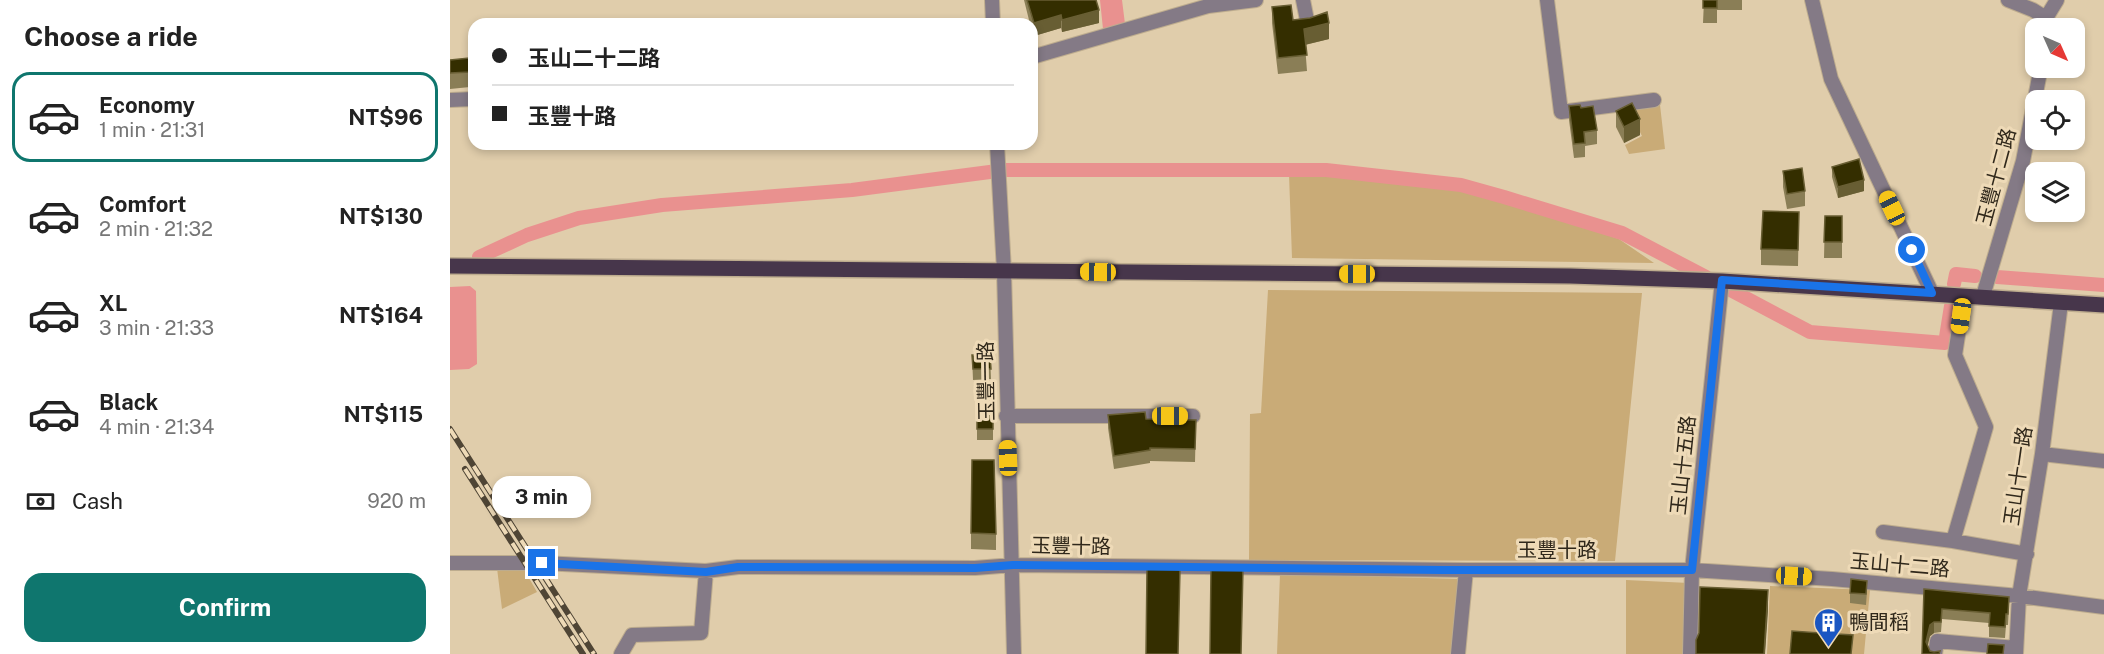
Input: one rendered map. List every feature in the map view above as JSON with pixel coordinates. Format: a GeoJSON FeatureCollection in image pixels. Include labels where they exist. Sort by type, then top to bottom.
{"type":"FeatureCollection","features":[{"type":"Feature","properties":{"kind":"main road"},"geometry":{"type":"LineString","coordinates":[[450,266],[1570,276],[1722,280],[2104,305]]}},
{"type":"Feature","properties":{"kind":"street"},"geometry":{"type":"LineString","coordinates":[[992,0],[993,18]]}},
{"type":"Feature","properties":{"kind":"street"},"geometry":{"type":"LineString","coordinates":[[1038,55],[1208,6],[1256,0]]}},
{"type":"Feature","properties":{"kind":"street"},"geometry":{"type":"LineString","coordinates":[[1303,0],[1308,26]]}},
{"type":"Feature","properties":{"kind":"street"},"geometry":{"type":"LineString","coordinates":[[1547,0],[1561,112],[1654,100]]}},
{"type":"Feature","properties":{"kind":"street"},"geometry":{"type":"LineString","coordinates":[[1812,0],[1831,80],[1932,293]]}},
{"type":"Feature","properties":{"kind":"street"},"geometry":{"type":"LineString","coordinates":[[2008,0],[2033,10],[2040,18]]}},
{"type":"Feature","properties":{"kind":"street"},"geometry":{"type":"LineString","coordinates":[[2047,18],[2056,0]]}},
{"type":"Feature","properties":{"kind":"street","name":"玉豐十二路"},"geometry":{"type":"LineString","coordinates":[[1983,296],[2023,161],[2039,78]]}},
{"type":"Feature","properties":{"kind":"street"},"geometry":{"type":"LineString","coordinates":[[450,100],[468,99]]}},
{"type":"Feature","properties":{"kind":"street","name":"玉豐一路"},"geometry":{"type":"LineString","coordinates":[[997,150],[1004,271],[1014,654]]}},
{"type":"Feature","properties":{"kind":"street","name":"玉山十五路"},"geometry":{"type":"LineString","coordinates":[[1690,654],[1692,570],[1722,280]]}},
{"type":"Feature","properties":{"kind":"street"},"geometry":{"type":"LineString","coordinates":[[1953,541],[1986,427],[1955,355],[1964,296]]}},
{"type":"Feature","properties":{"kind":"street","name":"玉山十一路"},"geometry":{"type":"LineString","coordinates":[[2016,651],[2019,596],[2042,454],[2061,303]]}},
{"type":"Feature","properties":{"kind":"street"},"geometry":{"type":"LineString","coordinates":[[1006,416],[1193,416]]}},
{"type":"Feature","properties":{"kind":"street"},"geometry":{"type":"LineString","coordinates":[[2042,454],[2104,461]]}},
{"type":"Feature","properties":{"kind":"street"},"geometry":{"type":"LineString","coordinates":[[1883,532],[2027,554]]}},
{"type":"Feature","properties":{"kind":"street","name":"玉豐十路"},"geometry":{"type":"LineString","coordinates":[[450,563],[542,563],[706,572],[738,567],[975,568],[1013,565],[1692,570]]}},
{"type":"Feature","properties":{"kind":"street"},"geometry":{"type":"LineString","coordinates":[[1458,654],[1466,570]]}},
{"type":"Feature","properties":{"kind":"street","name":"玉山十二路"},"geometry":{"type":"LineString","coordinates":[[1692,570],[1832,579],[2019,596],[2104,607]]}},
{"type":"Feature","properties":{"kind":"street"},"geometry":{"type":"LineString","coordinates":[[621,654],[632,635],[701,633],[706,572]]}},
{"type":"Feature","properties":{"kind":"street"},"geometry":{"type":"LineString","coordinates":[[1935,654],[1937,641],[1969,649],[2016,651]]}},
{"type":"Feature","properties":{"kind":"shaded area"},"geometry":{"type":"Polygon","coordinates":[[[1100,0],[1122,0],[1125,24],[1103,29],[1100,0]]]}},
{"type":"Feature","properties":{"kind":"shaded area"},"geometry":{"type":"Polygon","coordinates":[[[1659,96],[1665,149],[1629,154],[1625,145],[1642,136],[1624,101],[1659,96]]]}},
{"type":"Feature","properties":{"kind":"shaded area"},"geometry":{"type":"Polygon","coordinates":[[[1289,174],[1331,176],[1471,191],[1619,239],[1654,263],[1292,258],[1289,174]]]}},
{"type":"Feature","properties":{"kind":"shaded area"},"geometry":{"type":"Polygon","coordinates":[[[470,286],[476,291],[477,364],[469,369],[450,370],[450,287],[470,286]]]}},
{"type":"Feature","properties":{"kind":"shaded area"},"geometry":{"type":"Polygon","coordinates":[[[1268,290],[1642,293],[1615,561],[1249,560],[1250,414],[1261,413],[1268,290]]]}},
{"type":"Feature","properties":{"kind":"shaded area"},"geometry":{"type":"Polygon","coordinates":[[[522,566],[537,592],[502,609],[497,568],[522,566]]]}},
{"type":"Feature","properties":{"kind":"shaded area"},"geometry":{"type":"Polygon","coordinates":[[[1280,574],[1462,579],[1463,654],[1277,654],[1280,574]]]}},
{"type":"Feature","properties":{"kind":"shaded area"},"geometry":{"type":"Polygon","coordinates":[[[1626,580],[1689,583],[1688,654],[1626,654],[1626,580]]]}},
{"type":"Feature","properties":{"kind":"shaded area"},"geometry":{"type":"Polygon","coordinates":[[[1770,586],[1870,590],[1864,654],[1767,654],[1770,586]]]}},
{"type":"Feature","properties":{"kind":"building"},"geometry":{"type":"Polygon","coordinates":[[[1027,0],[1096,0],[1099,10],[1062,20],[1061,15],[1038,22],[1038,18],[1032,18],[1027,0]]]}},
{"type":"Feature","properties":{"kind":"building"},"geometry":{"type":"Polygon","coordinates":[[[1703,0],[1717,0],[1717,8],[1703,8],[1703,0]]]}},
{"type":"Feature","properties":{"kind":"building"},"geometry":{"type":"Polygon","coordinates":[[[1291,5],[1293,20],[1310,18],[1327,12],[1329,23],[1304,29],[1307,55],[1278,58],[1272,7],[1291,5]]]}},
{"type":"Feature","properties":{"kind":"building"},"geometry":{"type":"Polygon","coordinates":[[[468,58],[468,72],[450,73],[450,60],[468,58]]]}},
{"type":"Feature","properties":{"kind":"building"},"geometry":{"type":"Polygon","coordinates":[[[1632,103],[1640,119],[1624,127],[1616,111],[1632,103]]]}},
{"type":"Feature","properties":{"kind":"building"},"geometry":{"type":"Polygon","coordinates":[[[1580,105],[1581,108],[1593,106],[1597,130],[1584,132],[1585,143],[1574,144],[1569,106],[1580,105]]]}},
{"type":"Feature","properties":{"kind":"building"},"geometry":{"type":"Polygon","coordinates":[[[1859,159],[1864,180],[1838,187],[1832,167],[1859,159]]]}},
{"type":"Feature","properties":{"kind":"building"},"geometry":{"type":"Polygon","coordinates":[[[1802,168],[1805,191],[1787,194],[1783,171],[1802,168]]]}},
{"type":"Feature","properties":{"kind":"building"},"geometry":{"type":"Polygon","coordinates":[[[1763,211],[1799,212],[1798,250],[1761,249],[1763,211]]]}},
{"type":"Feature","properties":{"kind":"building"},"geometry":{"type":"Polygon","coordinates":[[[1825,216],[1842,216],[1842,242],[1824,242],[1825,216]]]}},
{"type":"Feature","properties":{"kind":"building"},"geometry":{"type":"Polygon","coordinates":[[[972,355],[990,355],[991,369],[973,369],[972,355]]]}},
{"type":"Feature","properties":{"kind":"building"},"geometry":{"type":"Polygon","coordinates":[[[977,404],[993,404],[993,429],[977,429],[977,404]]]}},
{"type":"Feature","properties":{"kind":"building"},"geometry":{"type":"Polygon","coordinates":[[[1145,412],[1146,419],[1196,420],[1195,449],[1150,448],[1150,450],[1114,456],[1108,415],[1145,412]]]}},
{"type":"Feature","properties":{"kind":"building"},"geometry":{"type":"Polygon","coordinates":[[[972,460],[994,460],[996,534],[971,533],[972,460]]]}},
{"type":"Feature","properties":{"kind":"building"},"geometry":{"type":"Polygon","coordinates":[[[1211,568],[1243,568],[1241,654],[1210,654],[1211,568]]]}},
{"type":"Feature","properties":{"kind":"building"},"geometry":{"type":"Polygon","coordinates":[[[1147,569],[1180,569],[1178,654],[1146,654],[1147,569]]]}},
{"type":"Feature","properties":{"kind":"building"},"geometry":{"type":"Polygon","coordinates":[[[1851,579],[1867,581],[1866,594],[1850,593],[1851,579]]]}},
{"type":"Feature","properties":{"kind":"building"},"geometry":{"type":"Polygon","coordinates":[[[1700,587],[1768,590],[1764,654],[1696,654],[1700,587]]]}},
{"type":"Feature","properties":{"kind":"building"},"geometry":{"type":"Polygon","coordinates":[[[1924,589],[2009,597],[2005,627],[1989,626],[1990,613],[1942,609],[1941,622],[1934,622],[1930,625],[1926,642],[1930,651],[1940,651],[1939,654],[1922,654],[1924,589]]]}},
{"type":"Feature","properties":{"kind":"building"},"geometry":{"type":"Polygon","coordinates":[[[1820,626],[1837,628],[1837,634],[1853,635],[1851,654],[1790,654],[1792,631],[1820,633],[1820,626]]]}},
{"type":"Feature","properties":{"kind":"building"},"geometry":{"type":"Polygon","coordinates":[[[1988,644],[2004,645],[2003,654],[1987,654],[1988,644]]]}},
{"type":"Feature","properties":{"kind":"waterway"},"geometry":{"type":"LineString","coordinates":[[479,257],[527,235],[579,218],[662,205],[852,190],[1005,170],[1326,170],[1461,185],[1504,197],[1622,233],[1706,277]]}},
{"type":"Feature","properties":{"kind":"waterway"},"geometry":{"type":"LineString","coordinates":[[1954,284],[1956,274],[1975,276]]}},
{"type":"Feature","properties":{"kind":"waterway"},"geometry":{"type":"LineString","coordinates":[[1997,277],[2104,285]]}},
{"type":"Feature","properties":{"kind":"waterway"},"geometry":{"type":"LineString","coordinates":[[1725,287],[1810,332],[1945,343],[1951,306]]}},
{"type":"Feature","properties":{"kind":"railway"},"geometry":{"type":"LineString","coordinates":[[450,429],[594,654]]}},
{"type":"Feature","properties":{"kind":"railway"},"geometry":{"type":"LineString","coordinates":[[465,469],[583,654]]}},
{"type":"Feature","properties":{"kind":"place","name":"鴨間稻"},"geometry":{"type":"Point","coordinates":[1828,648]}},
{"type":"Feature","properties":{"kind":"route"},"geometry":{"type":"LineString","coordinates":[[542,563],[706,572],[738,567],[975,568],[1013,565],[1442,570],[1692,570],[1722,280],[1932,293],[1912,250]]}}]}
